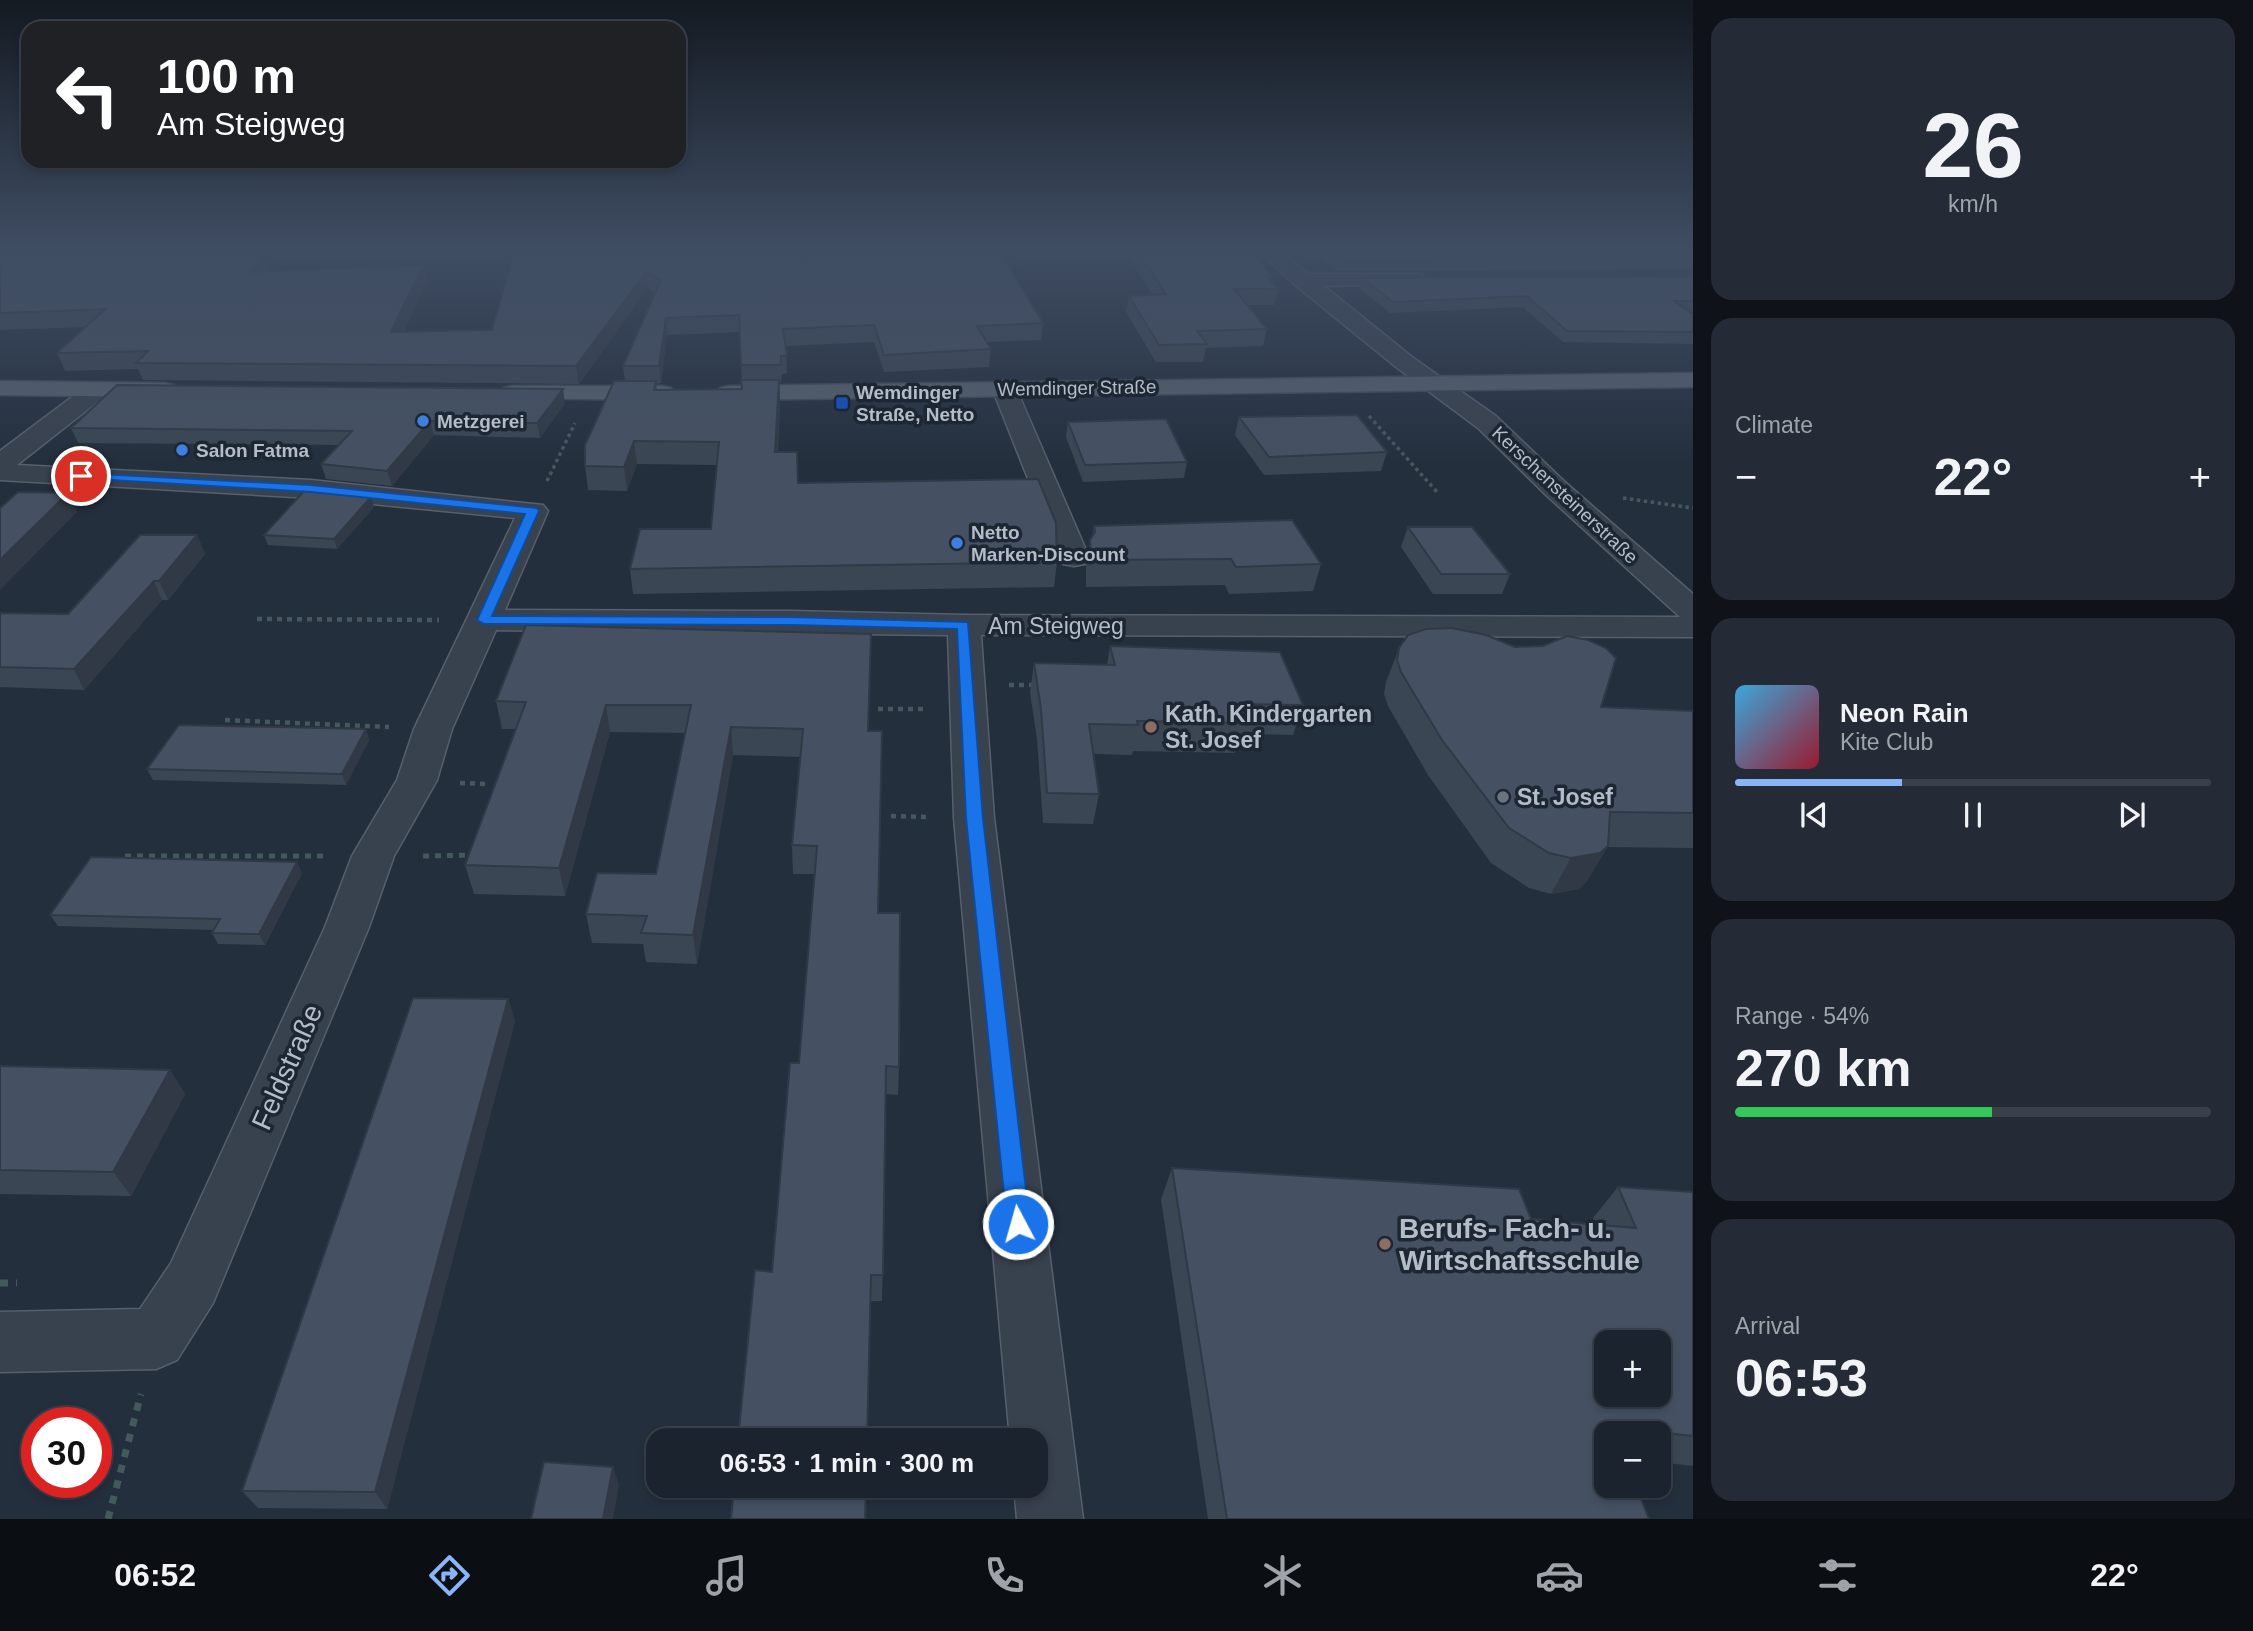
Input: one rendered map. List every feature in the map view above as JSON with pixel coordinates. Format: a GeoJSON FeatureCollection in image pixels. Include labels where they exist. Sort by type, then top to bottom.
{"type":"FeatureCollection","features":[{"type":"Feature","properties":{"kind":"main road","name":"Wemdinger Straße"},"geometry":{"type":"LineString","coordinates":[[485,394],[1693,380]]}},
{"type":"Feature","properties":{"kind":"main road"},"geometry":{"type":"LineString","coordinates":[[0,388],[192,390]]}},
{"type":"Feature","properties":{"kind":"street","name":"Kerschensteinerstraße"},"geometry":{"type":"LineString","coordinates":[[1351,320],[1487,422],[1556,489],[1693,611]]}},
{"type":"Feature","properties":{"kind":"street"},"geometry":{"type":"LineString","coordinates":[[1004,388],[1074,558]]}},
{"type":"Feature","properties":{"kind":"street"},"geometry":{"type":"LineString","coordinates":[[0,464],[97,390]]}},
{"type":"Feature","properties":{"kind":"street"},"geometry":{"type":"LineString","coordinates":[[0,472],[311,489],[533,511],[484,620]]}},
{"type":"Feature","properties":{"kind":"street","name":"Am Steigweg"},"geometry":{"type":"LineString","coordinates":[[484,620],[791,621],[964,625],[1693,627]]}},
{"type":"Feature","properties":{"kind":"street","name":"Feldstraße"},"geometry":{"type":"LineString","coordinates":[[156,1339],[192,1283],[338,948],[373,856],[417,780],[433,729],[484,620]]}},
{"type":"Feature","properties":{"kind":"street"},"geometry":{"type":"LineString","coordinates":[[964,625],[974,818],[1050,1519]]}},
{"type":"Feature","properties":{"kind":"street"},"geometry":{"type":"LineString","coordinates":[[0,1342],[156,1339]]}},
{"type":"Feature","properties":{"kind":"path"},"geometry":{"type":"LineString","coordinates":[[533,511],[583,406],[586,393]]}},
{"type":"Feature","properties":{"kind":"path"},"geometry":{"type":"LineString","coordinates":[[1361,407],[1438,493]]}},
{"type":"Feature","properties":{"kind":"path"},"geometry":{"type":"LineString","coordinates":[[257,619],[484,620]]}},
{"type":"Feature","properties":{"kind":"path"},"geometry":{"type":"LineString","coordinates":[[967,685],[1046,685]]}},
{"type":"Feature","properties":{"kind":"path"},"geometry":{"type":"LineString","coordinates":[[225,720],[433,729]]}},
{"type":"Feature","properties":{"kind":"path"},"geometry":{"type":"LineString","coordinates":[[125,856],[373,856]]}},
{"type":"Feature","properties":{"kind":"path"},"geometry":{"type":"LineString","coordinates":[[108,1519],[156,1339]]}},
{"type":"Feature","properties":{"kind":"building"},"geometry":{"type":"Polygon","coordinates":[[[93,320],[397,320],[391,332],[492,330],[495,320],[610,320],[576,366],[136,363],[148,351],[57,353],[93,320]]]}},
{"type":"Feature","properties":{"kind":"building"},"geometry":{"type":"Polygon","coordinates":[[[643,320],[666,320],[659,366],[623,366],[643,320]]]}},
{"type":"Feature","properties":{"kind":"building"},"geometry":{"type":"Polygon","coordinates":[[[739,320],[1041,320],[1043,323],[977,326],[991,349],[884,355],[874,325],[783,329],[787,356],[781,356],[781,365],[741,365],[739,320]]]}},
{"type":"Feature","properties":{"kind":"building"},"geometry":{"type":"Polygon","coordinates":[[[1144,320],[1259,320],[1267,329],[1197,331],[1207,344],[1159,345],[1144,320]]]}},
{"type":"Feature","properties":{"kind":"building"},"geometry":{"type":"Polygon","coordinates":[[[1554,320],[1693,320],[1693,332],[1567,331],[1554,320]]]}},
{"type":"Feature","properties":{"kind":"building"},"geometry":{"type":"Polygon","coordinates":[[[741,380],[779,380],[775,452],[797,452],[798,483],[1038,479],[1056,523],[1057,562],[630,569],[640,529],[711,529],[719,442],[634,441],[624,467],[585,466],[585,445],[614,381],[656,381],[654,390],[742,389],[741,380]]]}},
{"type":"Feature","properties":{"kind":"building"},"geometry":{"type":"Polygon","coordinates":[[[117,385],[563,389],[537,423],[430,421],[387,471],[321,464],[352,431],[71,428],[117,385]]]}},
{"type":"Feature","properties":{"kind":"building"},"geometry":{"type":"Polygon","coordinates":[[[1357,415],[1387,452],[1269,457],[1239,417],[1357,415]]]}},
{"type":"Feature","properties":{"kind":"building"},"geometry":{"type":"Polygon","coordinates":[[[1166,419],[1187,462],[1085,465],[1068,422],[1166,419]]]}},
{"type":"Feature","properties":{"kind":"building"},"geometry":{"type":"Polygon","coordinates":[[[304,491],[371,497],[334,539],[264,535],[304,491]]]}},
{"type":"Feature","properties":{"kind":"building"},"geometry":{"type":"Polygon","coordinates":[[[18,492],[68,493],[0,560],[0,508],[18,492]]]}},
{"type":"Feature","properties":{"kind":"building"},"geometry":{"type":"Polygon","coordinates":[[[1292,520],[1321,564],[1236,567],[1231,559],[1091,560],[1090,540],[1095,532],[1094,526],[1292,520]]]}},
{"type":"Feature","properties":{"kind":"building"},"geometry":{"type":"Polygon","coordinates":[[[1408,527],[1472,527],[1510,574],[1441,574],[1408,527]]]}},
{"type":"Feature","properties":{"kind":"building"},"geometry":{"type":"Polygon","coordinates":[[[140,535],[197,535],[159,581],[154,581],[74,669],[0,667],[0,613],[68,614],[140,535]]]}},
{"type":"Feature","properties":{"kind":"building"},"geometry":{"type":"Polygon","coordinates":[[[526,625],[871,634],[868,731],[882,731],[878,913],[900,913],[899,1067],[886,1066],[883,1275],[871,1275],[867,1428],[739,1428],[755,1270],[772,1272],[790,1063],[799,1063],[817,846],[792,845],[803,729],[731,727],[693,935],[641,933],[647,916],[586,914],[597,873],[656,874],[691,705],[606,705],[559,868],[465,865],[526,702],[496,701],[526,625]]]}},
{"type":"Feature","properties":{"kind":"building"},"geometry":{"type":"Polygon","coordinates":[[[1452,628],[1486,635],[1515,647],[1543,646],[1567,636],[1588,640],[1606,648],[1616,658],[1601,707],[1693,711],[1693,813],[1610,812],[1608,846],[1600,853],[1571,858],[1549,853],[1509,828],[1442,740],[1401,672],[1397,660],[1399,648],[1408,635],[1426,629],[1452,628]]]}},
{"type":"Feature","properties":{"kind":"building"},"geometry":{"type":"Polygon","coordinates":[[[1110,646],[1280,652],[1303,705],[1237,704],[1244,723],[1137,721],[1138,725],[1089,724],[1099,794],[1047,793],[1041,709],[1034,663],[1115,665],[1110,646]]]}},
{"type":"Feature","properties":{"kind":"building"},"geometry":{"type":"Polygon","coordinates":[[[179,725],[366,729],[342,774],[147,769],[179,725]]]}},
{"type":"Feature","properties":{"kind":"building"},"geometry":{"type":"Polygon","coordinates":[[[91,857],[297,862],[259,934],[212,933],[220,919],[50,915],[91,857]]]}},
{"type":"Feature","properties":{"kind":"building"},"geometry":{"type":"Polygon","coordinates":[[[413,998],[508,999],[375,1492],[242,1491],[413,998]]]}},
{"type":"Feature","properties":{"kind":"building"},"geometry":{"type":"Polygon","coordinates":[[[0,1066],[170,1070],[113,1172],[0,1170],[0,1066]]]}},
{"type":"Feature","properties":{"kind":"building","name":"Berufs- Fach- u. Wirtschaftsschule"},"geometry":{"type":"Polygon","coordinates":[[[1172,1168],[1519,1189],[1531,1219],[1636,1228],[1618,1187],[1693,1192],[1693,1436],[1671,1434],[1671,1421],[1594,1421],[1594,1498],[1641,1498],[1649,1519],[1227,1519],[1172,1168]]]}},
{"type":"Feature","properties":{"kind":"building"},"geometry":{"type":"Polygon","coordinates":[[[544,1462],[613,1467],[603,1519],[531,1519],[544,1462]]]}},
{"type":"Feature","properties":{"kind":"building"},"geometry":{"type":"Polygon","coordinates":[[[733,1498],[866,1498],[865,1519],[731,1519],[733,1498]]]}},
{"type":"Feature","properties":{"kind":"place","name":"Wemdinger Straße, Netto"},"geometry":{"type":"Point","coordinates":[842,403]}},
{"type":"Feature","properties":{"kind":"place","name":"Metzgerei"},"geometry":{"type":"Point","coordinates":[423,421]}},
{"type":"Feature","properties":{"kind":"place","name":"Salon Fatma"},"geometry":{"type":"Point","coordinates":[182,450]}},
{"type":"Feature","properties":{"kind":"place","name":"Netto Marken-Discount"},"geometry":{"type":"Point","coordinates":[957,543]}},
{"type":"Feature","properties":{"kind":"place","name":"Kath. Kindergarten St. Josef"},"geometry":{"type":"Point","coordinates":[1151,727]}},
{"type":"Feature","properties":{"kind":"place","name":"St. Josef"},"geometry":{"type":"Point","coordinates":[1503,797]}},
{"type":"Feature","properties":{"kind":"place","name":"Berufs- Fach- u. Wirtschaftsschule"},"geometry":{"type":"Point","coordinates":[1385,1244]}},
{"type":"Feature","properties":{"kind":"route"},"geometry":{"type":"LineString","coordinates":[[81,476],[311,489],[533,511],[484,620],[791,621],[964,625],[974,818],[1018,1224]]}}]}
